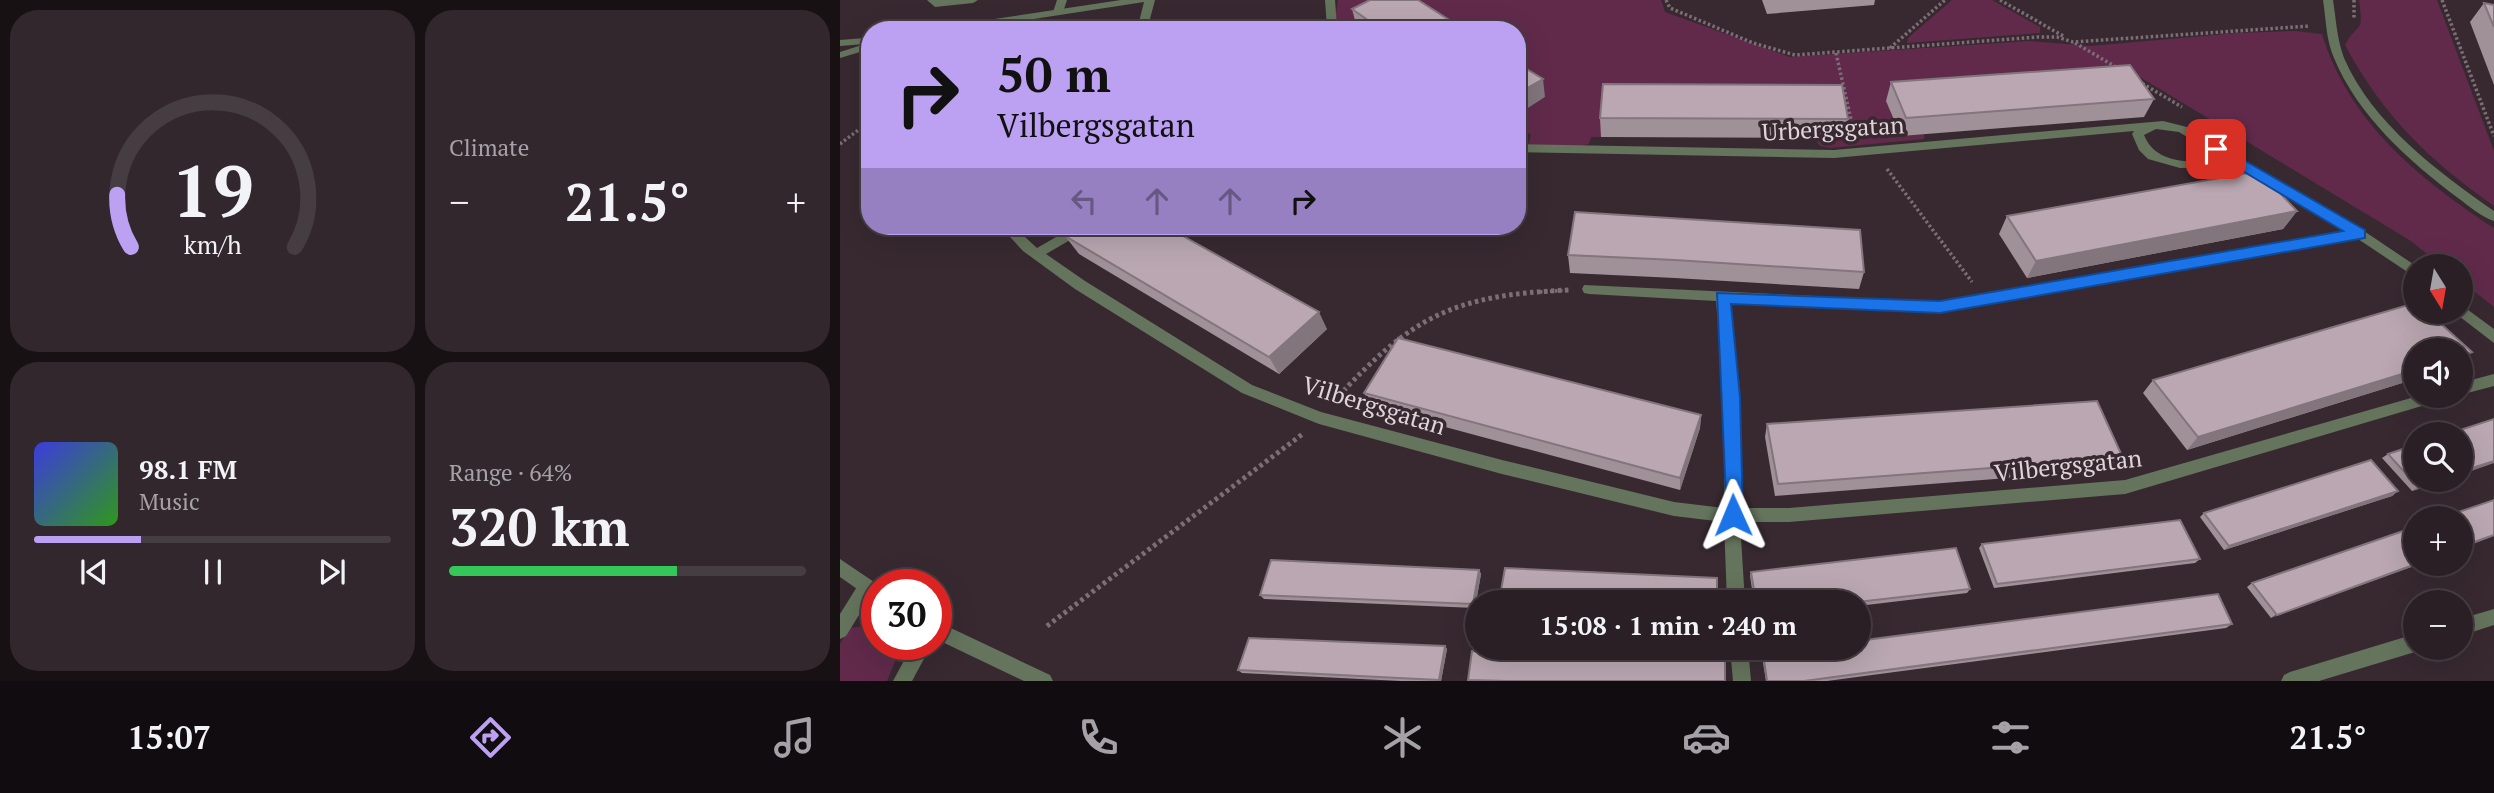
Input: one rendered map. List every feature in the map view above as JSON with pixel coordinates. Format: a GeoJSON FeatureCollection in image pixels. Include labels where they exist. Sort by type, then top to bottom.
{"type":"FeatureCollection","features":[{"type":"Feature","properties":{"kind":"street"},"geometry":{"type":"LineString","coordinates":[[932,0],[935,4],[974,0]]}},
{"type":"Feature","properties":{"kind":"street"},"geometry":{"type":"LineString","coordinates":[[1058,12],[1062,0]]}},
{"type":"Feature","properties":{"kind":"street"},"geometry":{"type":"LineString","coordinates":[[1000,21],[1142,0]]}},
{"type":"Feature","properties":{"kind":"street"},"geometry":{"type":"LineString","coordinates":[[1144,21],[1150,0]]}},
{"type":"Feature","properties":{"kind":"street"},"geometry":{"type":"LineString","coordinates":[[1330,0],[1332,21]]}},
{"type":"Feature","properties":{"kind":"street"},"geometry":{"type":"LineString","coordinates":[[2328,0],[2332,31],[2345,69],[2391,132],[2432,170],[2494,217]]}},
{"type":"Feature","properties":{"kind":"street"},"geometry":{"type":"LineString","coordinates":[[840,43],[861,41]]}},
{"type":"Feature","properties":{"kind":"street"},"geometry":{"type":"LineString","coordinates":[[840,55],[861,49]]}},
{"type":"Feature","properties":{"kind":"street"},"geometry":{"type":"LineString","coordinates":[[2239,163],[2176,164],[2152,158],[2140,145],[2138,134],[2150,126],[2163,125],[2193,135],[2360,234],[2403,264]]}},
{"type":"Feature","properties":{"kind":"street","name":"Urbergsgatan"},"geometry":{"type":"LineString","coordinates":[[1526,148],[1835,154],[2150,126]]}},
{"type":"Feature","properties":{"kind":"street"},"geometry":{"type":"LineString","coordinates":[[1589,289],[1723,298],[1940,307],[2294,243],[2360,234]]}},
{"type":"Feature","properties":{"kind":"street","name":"Vilbergsgatan"},"geometry":{"type":"LineString","coordinates":[[1016,235],[1036,254],[1156,335],[1247,389],[1319,418],[1674,509],[1733,515],[1789,515],[2125,487],[2403,406]]}},
{"type":"Feature","properties":{"kind":"street"},"geometry":{"type":"LineString","coordinates":[[1036,254],[1069,235]]}},
{"type":"Feature","properties":{"kind":"street"},"geometry":{"type":"LineString","coordinates":[[1723,298],[1732,397],[1736,590]]}},
{"type":"Feature","properties":{"kind":"street"},"geometry":{"type":"LineString","coordinates":[[2473,320],[2494,337]]}},
{"type":"Feature","properties":{"kind":"street"},"geometry":{"type":"LineString","coordinates":[[2473,386],[2494,380]]}},
{"type":"Feature","properties":{"kind":"street"},"geometry":{"type":"LineString","coordinates":[[840,567],[861,584]]}},
{"type":"Feature","properties":{"kind":"street"},"geometry":{"type":"LineString","coordinates":[[840,630],[861,604]]}},
{"type":"Feature","properties":{"kind":"street"},"geometry":{"type":"LineString","coordinates":[[2473,624],[2494,617]]}},
{"type":"Feature","properties":{"kind":"street"},"geometry":{"type":"LineString","coordinates":[[952,638],[1044,681]]}},
{"type":"Feature","properties":{"kind":"street"},"geometry":{"type":"LineString","coordinates":[[2290,681],[2403,647]]}},
{"type":"Feature","properties":{"kind":"street"},"geometry":{"type":"LineString","coordinates":[[902,681],[914,660]]}},
{"type":"Feature","properties":{"kind":"street"},"geometry":{"type":"LineString","coordinates":[[1740,660],[1742,681]]}},
{"type":"Feature","properties":{"kind":"path"},"geometry":{"type":"LineString","coordinates":[[1667,0],[1670,8],[1779,51],[1796,55],[2038,37],[2057,37],[2073,42],[2288,25],[2346,35],[2353,24],[2354,0]]}},
{"type":"Feature","properties":{"kind":"path"},"geometry":{"type":"LineString","coordinates":[[1889,49],[1945,0]]}},
{"type":"Feature","properties":{"kind":"path"},"geometry":{"type":"LineString","coordinates":[[2442,0],[2494,136]]}},
{"type":"Feature","properties":{"kind":"path"},"geometry":{"type":"LineString","coordinates":[[1836,52],[1858,151]]}},
{"type":"Feature","properties":{"kind":"path"},"geometry":{"type":"LineString","coordinates":[[840,144],[861,128]]}},
{"type":"Feature","properties":{"kind":"path"},"geometry":{"type":"LineString","coordinates":[[1875,149],[1893,180],[1986,300]]}},
{"type":"Feature","properties":{"kind":"shaded area"},"geometry":{"type":"Polygon","coordinates":[[[1338,0],[1661,0],[1665,12],[1790,57],[2029,41],[2090,46],[2237,33],[2295,31],[2322,34],[2334,66],[2350,95],[2390,146],[2439,189],[2494,228],[2494,307],[2473,290],[2473,254],[2427,254],[2411,241],[2140,77],[2121,83],[1887,101],[1901,136],[1924,134],[1924,139],[1830,148],[1820,146],[1813,137],[1604,102],[1601,137],[1591,137],[1589,144],[1576,147],[1528,145],[1531,135],[1526,131],[1526,109],[1545,97],[1526,85],[1526,21],[1336,21],[1338,0]]]}},
{"type":"Feature","properties":{"kind":"shaded area"},"geometry":{"type":"Polygon","coordinates":[[[1952,0],[1992,0],[2040,27],[2040,33],[1907,43],[1908,38],[1952,0]]]}},
{"type":"Feature","properties":{"kind":"shaded area"},"geometry":{"type":"Polygon","coordinates":[[[2359,0],[2437,0],[2494,151],[2494,206],[2428,153],[2409,135],[2375,94],[2345,45],[2359,27],[2359,0]]]}},
{"type":"Feature","properties":{"kind":"shaded area"},"geometry":{"type":"Polygon","coordinates":[[[861,626],[861,660],[896,660],[887,681],[840,681],[840,644],[849,628],[861,626]]]}},
{"type":"Feature","properties":{"kind":"building"},"geometry":{"type":"Polygon","coordinates":[[[1370,0],[1418,0],[1451,21],[1369,21],[1352,9],[1370,0]]]}},
{"type":"Feature","properties":{"kind":"building"},"geometry":{"type":"Polygon","coordinates":[[[2484,3],[2494,5],[2494,27],[2484,3]]]}},
{"type":"Feature","properties":{"kind":"building"},"geometry":{"type":"Polygon","coordinates":[[[2130,65],[2154,99],[1906,118],[1891,82],[2130,65]]]}},
{"type":"Feature","properties":{"kind":"building"},"geometry":{"type":"Polygon","coordinates":[[[1526,69],[1543,79],[1526,89],[1526,69]]]}},
{"type":"Feature","properties":{"kind":"building"},"geometry":{"type":"Polygon","coordinates":[[[1603,84],[1842,85],[1848,119],[1600,118],[1603,84]]]}},
{"type":"Feature","properties":{"kind":"building"},"geometry":{"type":"Polygon","coordinates":[[[2259,171],[2297,211],[2036,261],[2007,216],[2259,171]]]}},
{"type":"Feature","properties":{"kind":"building"},"geometry":{"type":"Polygon","coordinates":[[[1575,212],[1860,230],[1864,272],[1568,255],[1575,212]]]}},
{"type":"Feature","properties":{"kind":"building"},"geometry":{"type":"Polygon","coordinates":[[[1181,235],[1319,312],[1269,357],[1065,236],[1181,235]]]}},
{"type":"Feature","properties":{"kind":"building"},"geometry":{"type":"Polygon","coordinates":[[[2403,307],[2403,324],[2441,324],[2457,338],[2403,338],[2403,374],[2198,437],[2153,380],[2403,307]]]}},
{"type":"Feature","properties":{"kind":"building"},"geometry":{"type":"Polygon","coordinates":[[[1398,338],[1701,415],[1680,478],[1364,393],[1398,338]]]}},
{"type":"Feature","properties":{"kind":"building"},"geometry":{"type":"Polygon","coordinates":[[[2097,401],[2123,458],[1778,484],[1767,424],[2097,401]]]}},
{"type":"Feature","properties":{"kind":"building"},"geometry":{"type":"Polygon","coordinates":[[[2494,419],[2494,461],[2473,468],[2473,426],[2494,419]]]}},
{"type":"Feature","properties":{"kind":"building"},"geometry":{"type":"Polygon","coordinates":[[[2403,449],[2403,470],[2388,454],[2403,449]]]}},
{"type":"Feature","properties":{"kind":"building"},"geometry":{"type":"Polygon","coordinates":[[[2371,460],[2398,491],[2229,546],[2204,513],[2371,460]]]}},
{"type":"Feature","properties":{"kind":"building"},"geometry":{"type":"Polygon","coordinates":[[[2494,500],[2494,535],[2473,542],[2473,507],[2494,500]]]}},
{"type":"Feature","properties":{"kind":"building"},"geometry":{"type":"Polygon","coordinates":[[[2180,520],[2200,559],[1997,584],[1982,544],[2180,520]]]}},
{"type":"Feature","properties":{"kind":"building"},"geometry":{"type":"Polygon","coordinates":[[[2403,531],[2403,569],[2277,615],[2252,583],[2403,531]]]}},
{"type":"Feature","properties":{"kind":"building"},"geometry":{"type":"Polygon","coordinates":[[[1956,548],[1970,589],[1871,600],[1871,590],[1754,590],[1751,572],[1956,548]]]}},
{"type":"Feature","properties":{"kind":"building"},"geometry":{"type":"Polygon","coordinates":[[[1271,560],[1479,570],[1475,590],[1465,590],[1465,604],[1260,595],[1271,560]]]}},
{"type":"Feature","properties":{"kind":"building"},"geometry":{"type":"Polygon","coordinates":[[[1505,568],[1717,578],[1717,590],[1501,590],[1505,568]]]}},
{"type":"Feature","properties":{"kind":"building"},"geometry":{"type":"Polygon","coordinates":[[[2218,594],[2232,624],[1804,681],[1767,681],[1764,660],[1871,660],[1871,639],[2218,594]]]}},
{"type":"Feature","properties":{"kind":"building"},"geometry":{"type":"Polygon","coordinates":[[[1249,638],[1445,646],[1439,680],[1238,670],[1249,638]]]}},
{"type":"Feature","properties":{"kind":"building"},"geometry":{"type":"Polygon","coordinates":[[[1471,660],[1725,660],[1725,681],[1468,680],[1471,660]]]}},
{"type":"Feature","properties":{"kind":"route"},"geometry":{"type":"LineString","coordinates":[[1733,515],[1732,397],[1723,298],[1940,307],[2294,243],[2360,234],[2216,149]]}}]}
